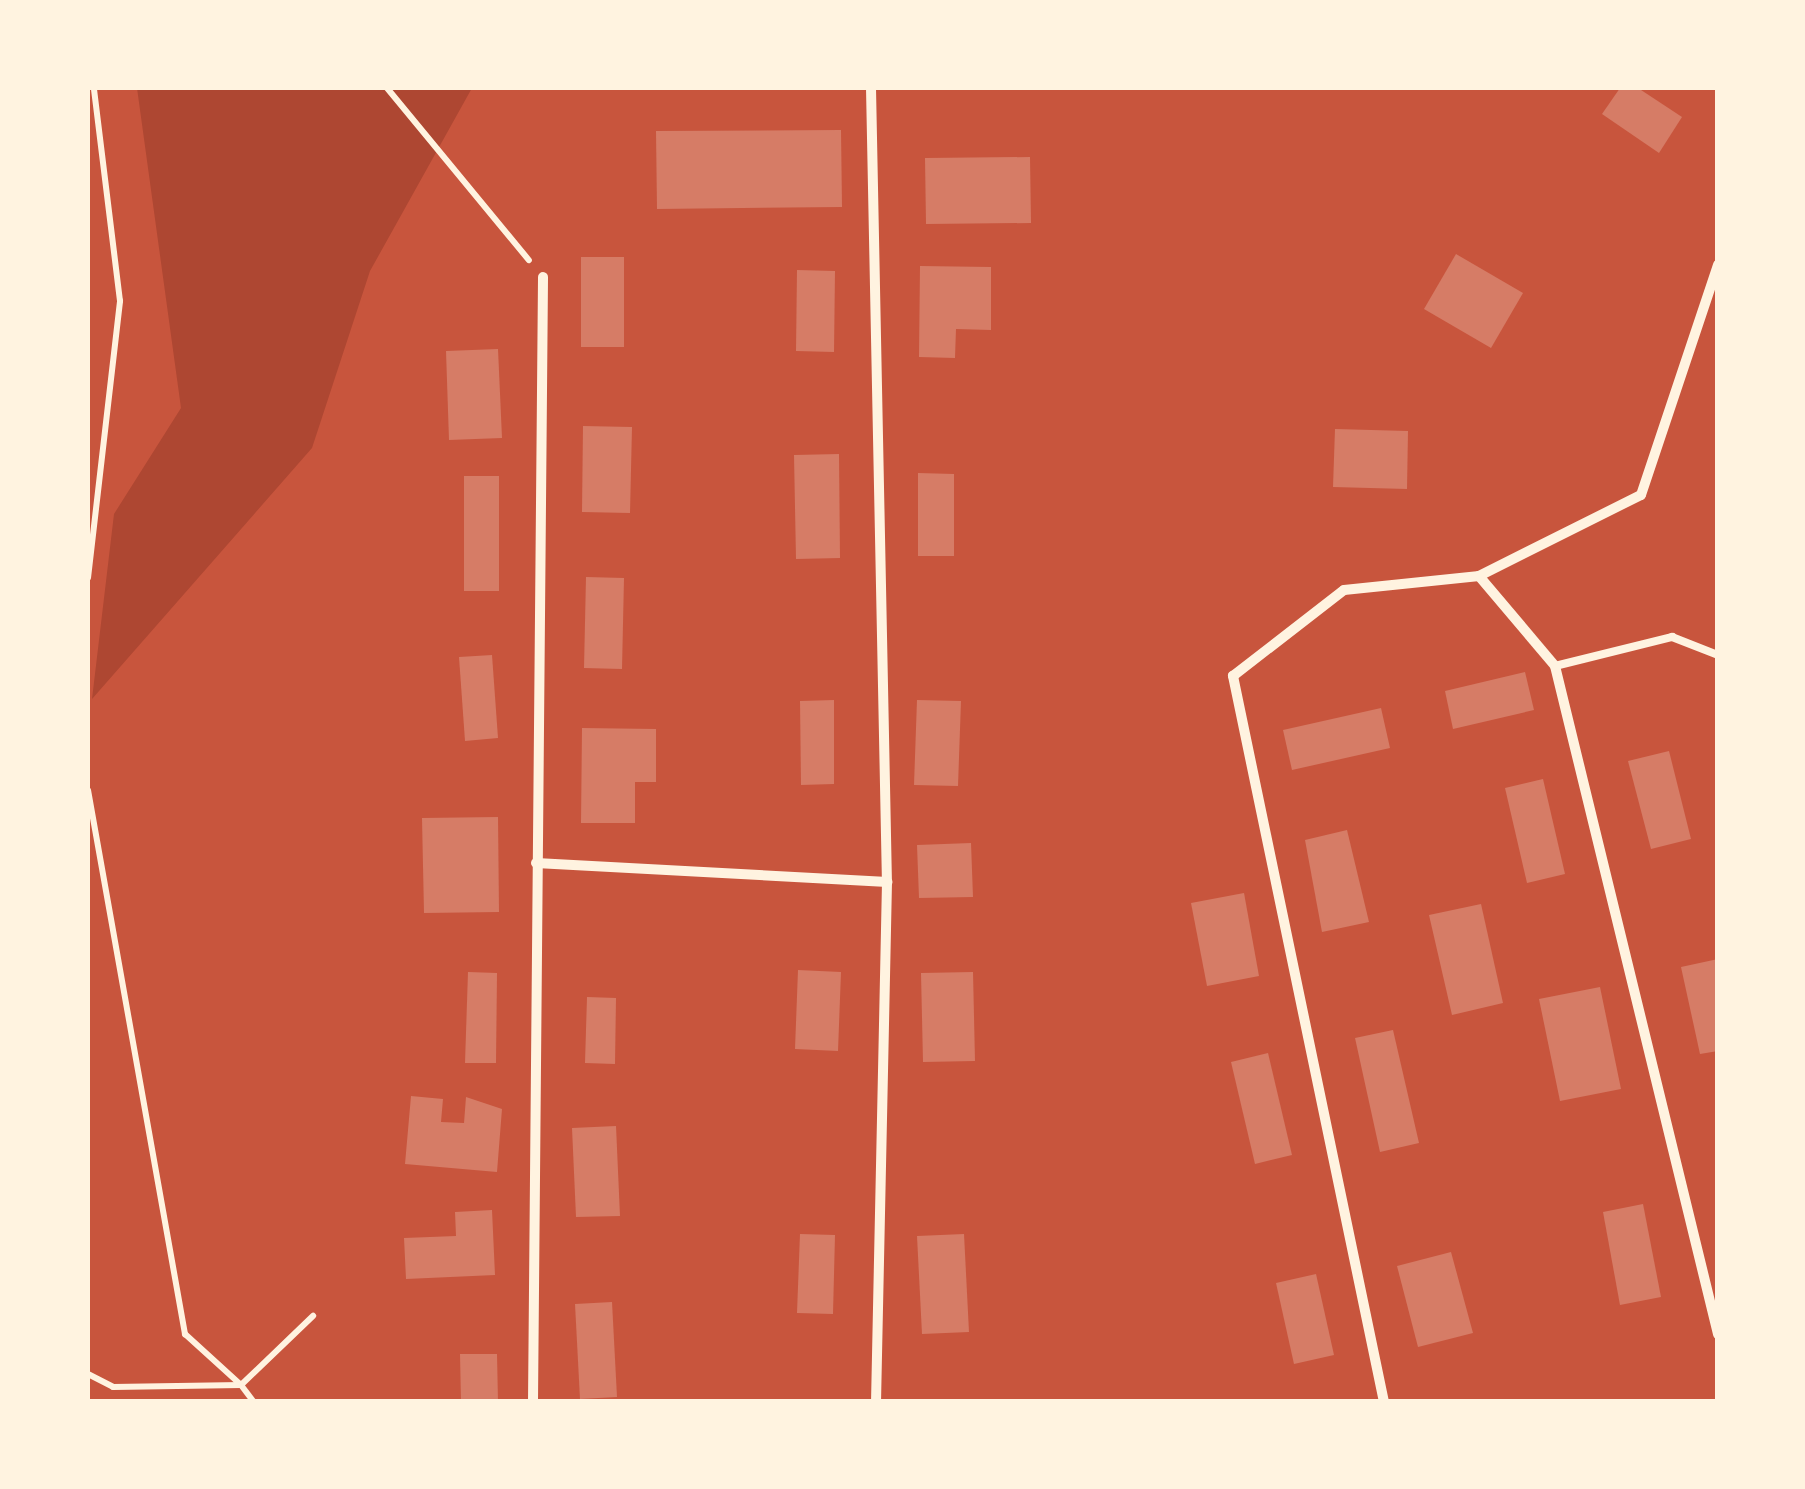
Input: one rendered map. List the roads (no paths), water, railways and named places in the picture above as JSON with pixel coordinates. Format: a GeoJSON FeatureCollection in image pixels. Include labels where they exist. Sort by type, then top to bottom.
{"type":"FeatureCollection","features":[{"type":"Feature","properties":{"kind":"street"},"geometry":{"type":"LineString","coordinates":[[871,88],[887,882],[876,1402]]}},
{"type":"Feature","properties":{"kind":"street"},"geometry":{"type":"LineString","coordinates":[[1384,1402],[1233,676],[1344,590],[1479,576],[1642,495],[1718,264]]}},
{"type":"Feature","properties":{"kind":"street"},"geometry":{"type":"LineString","coordinates":[[533,1402],[543,277]]}},
{"type":"Feature","properties":{"kind":"street"},"geometry":{"type":"LineString","coordinates":[[1479,576],[1555,666],[1718,1334]]}},
{"type":"Feature","properties":{"kind":"street"},"geometry":{"type":"LineString","coordinates":[[536,864],[887,882]]}},
{"type":"Feature","properties":{"kind":"lane"},"geometry":{"type":"LineString","coordinates":[[1555,666],[1672,637],[1718,655]]}}]}
